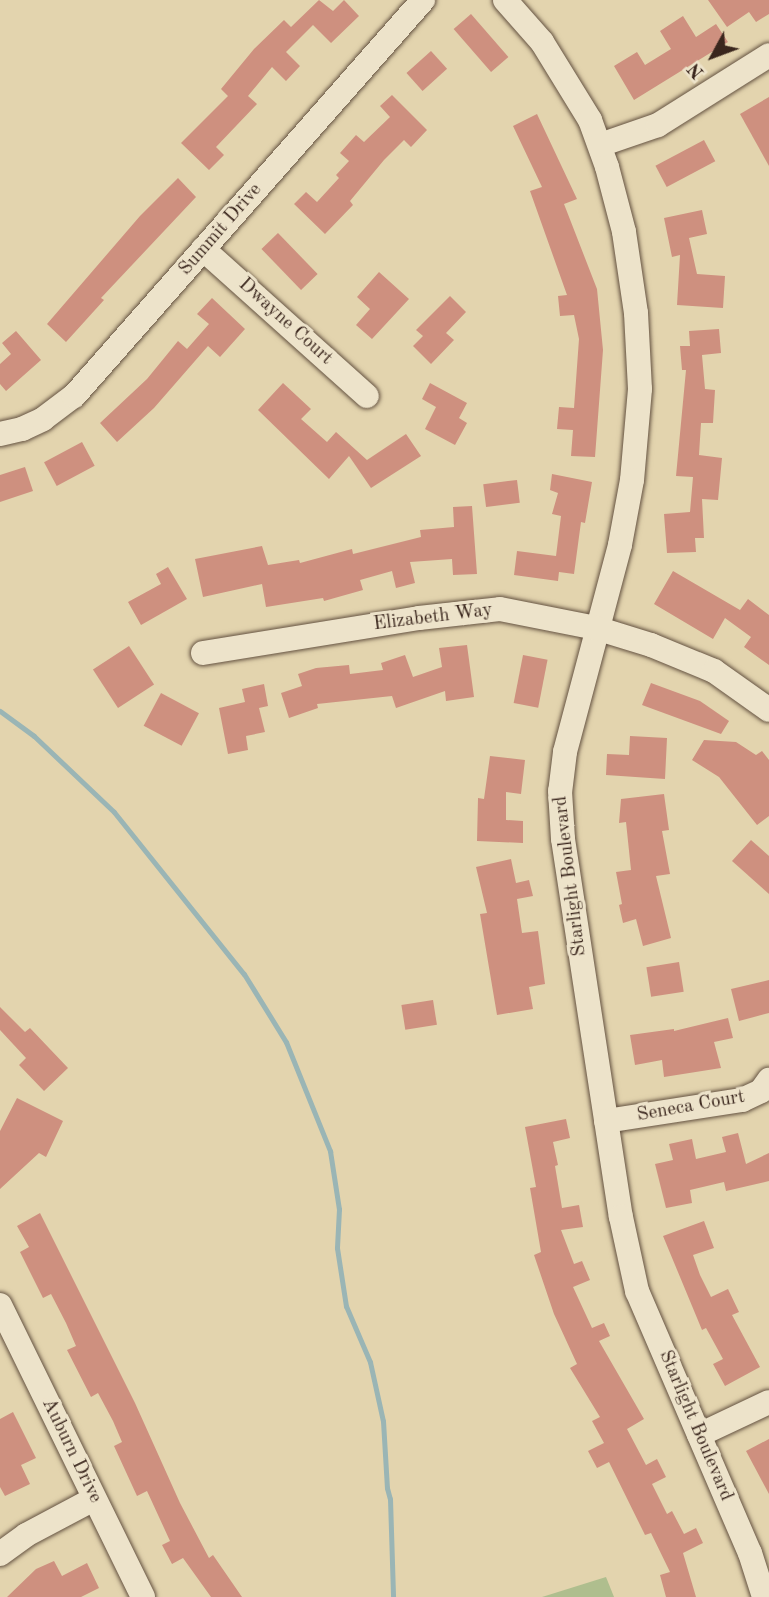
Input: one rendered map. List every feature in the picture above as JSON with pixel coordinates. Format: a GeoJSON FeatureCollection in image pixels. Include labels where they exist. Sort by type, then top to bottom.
{"type":"FeatureCollection","features":[{"type":"Feature","properties":{"kind":"street","name":"Summit Drive"},"geometry":{"type":"LineString","coordinates":[[0,434],[30,425],[74,396],[423,0]]}},
{"type":"Feature","properties":{"kind":"street","name":"Starlight Boulevard"},"geometry":{"type":"LineString","coordinates":[[505,0],[542,42],[564,73],[600,145],[624,232],[632,278],[640,379],[632,480],[620,545],[565,752],[560,808],[606,1121],[634,1282],[750,1552],[765,1597]]}},
{"type":"Feature","properties":{"kind":"street"},"geometry":{"type":"LineString","coordinates":[[600,145],[658,125],[769,55]]}},
{"type":"Feature","properties":{"kind":"street","name":"Dwayne Court"},"geometry":{"type":"LineString","coordinates":[[203,249],[367,396]]}},
{"type":"Feature","properties":{"kind":"street","name":"Elizabeth Way"},"geometry":{"type":"LineString","coordinates":[[203,653],[474,610],[528,612],[596,628],[704,666],[740,687],[769,710]]}},
{"type":"Feature","properties":{"kind":"street","name":"Seneca Court"},"geometry":{"type":"LineString","coordinates":[[606,1121],[742,1100],[761,1091],[769,1080]]}},
{"type":"Feature","properties":{"kind":"street","name":"Auburn Drive"},"geometry":{"type":"LineString","coordinates":[[0,1305],[143,1597]]}},
{"type":"Feature","properties":{"kind":"street"},"geometry":{"type":"LineString","coordinates":[[699,1435],[769,1402]]}},
{"type":"Feature","properties":{"kind":"street"},"geometry":{"type":"LineString","coordinates":[[0,1554],[26,1535],[94,1499]]}},
{"type":"Feature","properties":{"kind":"green space"},"geometry":{"type":"Polygon","coordinates":[[[606,1577],[614,1597],[542,1597],[606,1577]]]}},
{"type":"Feature","properties":{"kind":"building"},"geometry":{"type":"Polygon","coordinates":[[[319,0],[333,11],[344,0],[359,16],[331,43],[313,25],[286,52],[300,66],[286,81],[272,67],[248,96],[257,104],[216,147],[224,155],[209,170],[181,143],[228,96],[221,89],[254,49],[284,20],[291,27],[319,0]]]}},
{"type":"Feature","properties":{"kind":"building"},"geometry":{"type":"Polygon","coordinates":[[[708,0],[769,0],[769,14],[756,22],[749,12],[727,27],[708,0]]]}},
{"type":"Feature","properties":{"kind":"building"},"geometry":{"type":"Polygon","coordinates":[[[471,14],[508,57],[491,72],[454,29],[471,14]]]}},
{"type":"Feature","properties":{"kind":"building"},"geometry":{"type":"Polygon","coordinates":[[[683,16],[696,37],[716,24],[728,42],[634,100],[614,66],[637,52],[645,65],[671,49],[660,31],[683,16]]]}},
{"type":"Feature","properties":{"kind":"building"},"geometry":{"type":"Polygon","coordinates":[[[431,51],[447,69],[423,91],[406,73],[431,51]]]}},
{"type":"Feature","properties":{"kind":"building"},"geometry":{"type":"Polygon","coordinates":[[[392,95],[427,130],[411,147],[404,140],[384,160],[350,201],[353,205],[325,234],[294,204],[306,192],[317,202],[339,178],[336,175],[349,161],[340,153],[356,135],[364,142],[390,117],[380,106],[392,95]]]}},
{"type":"Feature","properties":{"kind":"building"},"geometry":{"type":"Polygon","coordinates":[[[769,97],[769,166],[740,114],[769,97]]]}},
{"type":"Feature","properties":{"kind":"building"},"geometry":{"type":"Polygon","coordinates":[[[537,114],[577,199],[564,204],[597,289],[603,350],[595,457],[571,456],[573,430],[557,429],[559,407],[574,408],[579,339],[574,315],[560,316],[558,296],[567,295],[530,191],[542,187],[513,126],[537,114]]]}},
{"type":"Feature","properties":{"kind":"building"},"geometry":{"type":"Polygon","coordinates":[[[704,140],[715,161],[667,187],[655,166],[704,140]]]}},
{"type":"Feature","properties":{"kind":"building"},"geometry":{"type":"Polygon","coordinates":[[[178,178],[196,197],[101,298],[104,300],[66,342],[47,324],[140,216],[178,178]]]}},
{"type":"Feature","properties":{"kind":"building"},"geometry":{"type":"Polygon","coordinates":[[[702,210],[707,234],[689,238],[697,274],[725,276],[723,308],[677,305],[680,255],[672,257],[664,218],[702,210]]]}},
{"type":"Feature","properties":{"kind":"building"},"geometry":{"type":"Polygon","coordinates":[[[278,233],[318,274],[301,290],[261,249],[278,233]]]}},
{"type":"Feature","properties":{"kind":"building"},"geometry":{"type":"Polygon","coordinates":[[[379,272],[409,299],[372,339],[356,325],[370,309],[357,297],[379,272]]]}},
{"type":"Feature","properties":{"kind":"building"},"geometry":{"type":"Polygon","coordinates":[[[450,296],[466,312],[446,333],[454,340],[431,364],[413,346],[423,336],[416,330],[450,296]]]}},
{"type":"Feature","properties":{"kind":"building"},"geometry":{"type":"Polygon","coordinates":[[[212,298],[245,329],[220,357],[208,346],[154,408],[117,442],[100,423],[147,379],[178,341],[187,349],[209,324],[197,314],[212,298]]]}},
{"type":"Feature","properties":{"kind":"building"},"geometry":{"type":"Polygon","coordinates":[[[719,329],[721,353],[702,355],[705,389],[715,390],[713,423],[701,423],[699,455],[722,458],[718,500],[702,499],[704,538],[695,538],[696,552],[667,553],[664,514],[690,512],[693,477],[676,476],[686,370],[682,370],[680,346],[690,346],[689,331],[719,329]]]}},
{"type":"Feature","properties":{"kind":"building"},"geometry":{"type":"Polygon","coordinates":[[[16,331],[41,360],[6,391],[0,384],[0,364],[11,354],[2,343],[16,331]]]}},
{"type":"Feature","properties":{"kind":"building"},"geometry":{"type":"Polygon","coordinates":[[[283,383],[311,409],[301,419],[327,442],[336,432],[367,460],[406,434],[421,456],[371,488],[349,456],[329,479],[258,410],[283,383]]]}},
{"type":"Feature","properties":{"kind":"building"},"geometry":{"type":"Polygon","coordinates":[[[430,383],[467,403],[459,418],[467,423],[455,445],[425,429],[436,407],[422,399],[430,383]]]}},
{"type":"Feature","properties":{"kind":"building"},"geometry":{"type":"Polygon","coordinates":[[[82,442],[95,466],[57,486],[44,462],[82,442]]]}},
{"type":"Feature","properties":{"kind":"building"},"geometry":{"type":"Polygon","coordinates":[[[25,467],[33,491],[0,502],[0,475],[25,467]]]}},
{"type":"Feature","properties":{"kind":"building"},"geometry":{"type":"Polygon","coordinates":[[[552,474],[592,482],[585,523],[581,522],[574,574],[559,572],[558,581],[514,575],[517,551],[556,556],[561,516],[552,514],[558,493],[550,490],[552,474]]]}},
{"type":"Feature","properties":{"kind":"building"},"geometry":{"type":"Polygon","coordinates":[[[517,480],[520,503],[486,507],[483,484],[517,480]]]}},
{"type":"Feature","properties":{"kind":"building"},"geometry":{"type":"Polygon","coordinates":[[[472,506],[477,574],[453,575],[452,559],[410,562],[415,583],[396,588],[392,571],[360,580],[363,590],[324,601],[323,598],[266,607],[262,584],[203,597],[195,559],[262,546],[268,565],[299,560],[300,563],[352,549],[353,554],[421,537],[420,530],[454,527],[453,507],[472,506]]]}},
{"type":"Feature","properties":{"kind":"building"},"geometry":{"type":"Polygon","coordinates":[[[168,567],[187,599],[141,625],[128,602],[161,584],[156,574],[168,567]]]}},
{"type":"Feature","properties":{"kind":"building"},"geometry":{"type":"Polygon","coordinates":[[[673,571],[740,610],[748,599],[769,615],[769,665],[744,647],[751,637],[725,618],[713,639],[654,604],[673,571]]]}},
{"type":"Feature","properties":{"kind":"building"},"geometry":{"type":"Polygon","coordinates":[[[467,645],[474,697],[446,701],[445,691],[396,708],[392,696],[317,704],[318,708],[289,718],[281,693],[302,686],[298,674],[316,668],[349,665],[350,674],[383,670],[381,663],[405,655],[413,677],[442,667],[439,648],[467,645]]]}},
{"type":"Feature","properties":{"kind":"building"},"geometry":{"type":"Polygon","coordinates":[[[129,646],[154,685],[118,708],[93,669],[129,646]]]}},
{"type":"Feature","properties":{"kind":"building"},"geometry":{"type":"Polygon","coordinates":[[[523,655],[548,660],[538,708],[514,703],[523,655]]]}},
{"type":"Feature","properties":{"kind":"building"},"geometry":{"type":"Polygon","coordinates":[[[651,683],[700,701],[729,721],[721,734],[642,705],[651,683]]]}},
{"type":"Feature","properties":{"kind":"building"},"geometry":{"type":"Polygon","coordinates":[[[264,684],[268,706],[259,708],[265,732],[246,736],[248,750],[228,754],[219,708],[245,702],[242,689],[264,684]]]}},
{"type":"Feature","properties":{"kind":"building"},"geometry":{"type":"Polygon","coordinates":[[[161,693],[199,713],[182,746],[144,726],[161,693]]]}},
{"type":"Feature","properties":{"kind":"building"},"geometry":{"type":"Polygon","coordinates":[[[630,736],[667,738],[665,779],[606,775],[607,754],[629,755],[630,736]]]}},
{"type":"Feature","properties":{"kind":"building"},"geometry":{"type":"Polygon","coordinates":[[[704,740],[736,742],[756,755],[762,751],[769,760],[769,816],[757,825],[719,777],[692,760],[704,740]]]}},
{"type":"Feature","properties":{"kind":"building"},"geometry":{"type":"Polygon","coordinates":[[[490,756],[525,760],[521,794],[506,792],[506,820],[523,821],[523,843],[477,841],[478,798],[484,799],[490,756]]]}},
{"type":"Feature","properties":{"kind":"building"},"geometry":{"type":"Polygon","coordinates":[[[664,794],[669,830],[662,831],[670,874],[656,876],[671,938],[643,946],[636,919],[623,923],[619,905],[622,904],[616,872],[631,870],[626,822],[619,823],[621,799],[664,794]]]}},
{"type":"Feature","properties":{"kind":"building"},"geometry":{"type":"Polygon","coordinates":[[[751,840],[769,856],[769,894],[732,861],[751,840]]]}},
{"type":"Feature","properties":{"kind":"building"},"geometry":{"type":"Polygon","coordinates":[[[511,859],[516,883],[529,880],[533,896],[517,899],[522,933],[538,931],[545,984],[529,987],[533,1009],[497,1015],[480,914],[487,913],[476,867],[511,859]]]}},
{"type":"Feature","properties":{"kind":"building"},"geometry":{"type":"Polygon","coordinates":[[[679,962],[684,992],[651,997],[646,967],[679,962]]]}},
{"type":"Feature","properties":{"kind":"building"},"geometry":{"type":"Polygon","coordinates":[[[769,980],[769,1013],[739,1021],[731,989],[769,980]]]}},
{"type":"Feature","properties":{"kind":"building"},"geometry":{"type":"Polygon","coordinates":[[[433,1000],[437,1025],[405,1030],[401,1005],[433,1000]]]}},
{"type":"Feature","properties":{"kind":"building"},"geometry":{"type":"Polygon","coordinates":[[[0,1007],[25,1032],[30,1028],[68,1068],[44,1091],[19,1065],[26,1058],[0,1030],[0,1007]]]}},
{"type":"Feature","properties":{"kind":"building"},"geometry":{"type":"Polygon","coordinates":[[[728,1018],[733,1038],[714,1042],[721,1068],[664,1077],[662,1060],[635,1065],[630,1035],[674,1031],[728,1018]]]}},
{"type":"Feature","properties":{"kind":"building"},"geometry":{"type":"Polygon","coordinates":[[[17,1098],[63,1121],[46,1157],[39,1153],[0,1189],[0,1131],[17,1098]]]}},
{"type":"Feature","properties":{"kind":"building"},"geometry":{"type":"Polygon","coordinates":[[[566,1119],[570,1138],[553,1142],[558,1165],[555,1166],[562,1208],[579,1205],[583,1227],[561,1230],[574,1264],[582,1261],[590,1280],[573,1287],[592,1328],[604,1323],[610,1336],[599,1341],[644,1419],[627,1429],[646,1465],[657,1459],[666,1477],[652,1484],[667,1514],[672,1511],[684,1534],[696,1528],[703,1543],[683,1553],[696,1597],[666,1597],[660,1575],[670,1572],[651,1533],[645,1535],[609,1462],[597,1468],[588,1451],[604,1443],[592,1421],[600,1417],[570,1368],[577,1364],[554,1314],[534,1255],[541,1252],[530,1188],[536,1187],[525,1127],[566,1119]]]}},
{"type":"Feature","properties":{"kind":"building"},"geometry":{"type":"Polygon","coordinates":[[[738,1133],[746,1164],[769,1153],[769,1181],[726,1191],[724,1182],[690,1190],[692,1203],[666,1208],[655,1164],[673,1160],[669,1144],[692,1139],[696,1159],[726,1152],[722,1137],[738,1133]]]}},
{"type":"Feature","properties":{"kind":"building"},"geometry":{"type":"Polygon","coordinates":[[[40,1213],[135,1403],[180,1503],[209,1558],[213,1555],[242,1597],[211,1597],[183,1558],[172,1564],[162,1545],[170,1541],[147,1491],[137,1496],[114,1446],[122,1442],[113,1421],[98,1393],[91,1397],[67,1350],[76,1346],[66,1323],[51,1294],[43,1298],[20,1252],[29,1247],[17,1226],[40,1213]]]}},
{"type":"Feature","properties":{"kind":"building"},"geometry":{"type":"Polygon","coordinates":[[[704,1221],[714,1248],[693,1255],[700,1275],[711,1297],[728,1289],[739,1312],[732,1315],[760,1367],[725,1386],[713,1364],[723,1359],[706,1328],[702,1330],[663,1236],[704,1221]]]}},
{"type":"Feature","properties":{"kind":"building"},"geometry":{"type":"Polygon","coordinates":[[[13,1412],[36,1458],[21,1465],[30,1484],[5,1496],[0,1487],[0,1419],[13,1412]]]}},
{"type":"Feature","properties":{"kind":"building"},"geometry":{"type":"Polygon","coordinates":[[[769,1439],[769,1494],[746,1451],[769,1439]]]}},
{"type":"Feature","properties":{"kind":"building"},"geometry":{"type":"Polygon","coordinates":[[[54,1561],[62,1576],[87,1563],[99,1588],[81,1597],[7,1597],[36,1569],[54,1561]]]}},
{"type":"Feature","properties":{"kind":"waterway"},"geometry":{"type":"LineString","coordinates":[[0,711],[34,736],[114,812],[244,974],[286,1042],[330,1151],[339,1209],[337,1248],[346,1306],[370,1362],[383,1421],[390,1499],[393,1597]]}}]}
